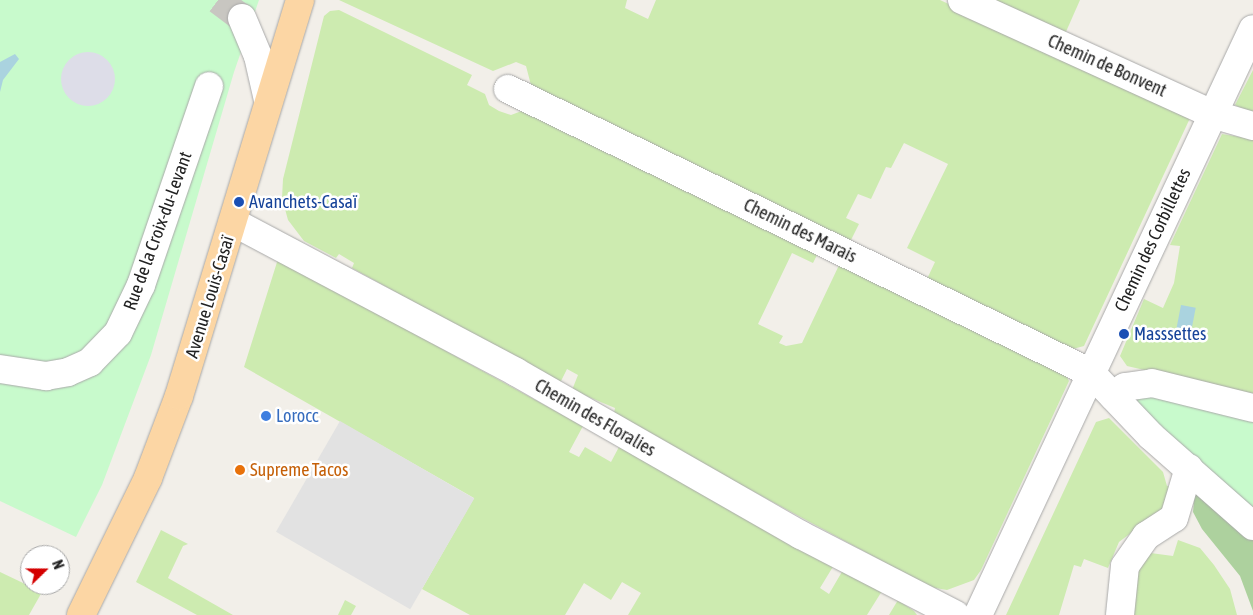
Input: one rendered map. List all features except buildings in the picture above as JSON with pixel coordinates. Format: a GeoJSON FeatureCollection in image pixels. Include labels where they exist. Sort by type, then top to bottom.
{"type":"FeatureCollection","features":[{"type":"Feature","properties":{"kind":"main road","name":"Avenue Louis-Casaï"},"geometry":{"type":"LineString","coordinates":[[81,615],[98,585],[152,469],[179,396],[300,0]]}},
{"type":"Feature","properties":{"kind":"main road","name":"Avenue Louis-Casaï"},"geometry":{"type":"LineString","coordinates":[[65,615],[98,585]]}},
{"type":"Feature","properties":{"kind":"street","name":"Chemin de Bonvent"},"geometry":{"type":"LineString","coordinates":[[962,0],[1212,114],[1253,126]]}},
{"type":"Feature","properties":{"kind":"street"},"geometry":{"type":"LineString","coordinates":[[242,18],[258,56],[268,100]]}},
{"type":"Feature","properties":{"kind":"street","name":"Chemin des Corbillettes"},"geometry":{"type":"LineString","coordinates":[[978,615],[1253,29]]}},
{"type":"Feature","properties":{"kind":"street","name":"Rue de la Croix-du-Levant"},"geometry":{"type":"LineString","coordinates":[[0,369],[46,376],[68,372],[90,362],[118,333],[141,285],[209,86]]}},
{"type":"Feature","properties":{"kind":"street","name":"Chemin des Marais"},"geometry":{"type":"LineString","coordinates":[[508,89],[1092,373]]}},
{"type":"Feature","properties":{"kind":"street","name":"Chemin des Floralies"},"geometry":{"type":"LineString","coordinates":[[233,222],[516,372],[801,535],[956,615]]}},
{"type":"Feature","properties":{"kind":"street"},"geometry":{"type":"LineString","coordinates":[[1092,373],[1151,436],[1253,526]]}},
{"type":"Feature","properties":{"kind":"street"},"geometry":{"type":"LineString","coordinates":[[1114,396],[1125,387],[1152,384],[1253,408]]}},
{"type":"Feature","properties":{"kind":"street"},"geometry":{"type":"LineString","coordinates":[[1120,615],[1125,566],[1146,536],[1174,518],[1189,468]]}},
{"type":"Feature","properties":{"kind":"green space"},"geometry":{"type":"Polygon","coordinates":[[[0,0],[259,0],[234,72],[151,355],[102,485],[76,537],[0,501],[0,0]]]}},
{"type":"Feature","properties":{"kind":"green space"},"geometry":{"type":"Polygon","coordinates":[[[339,0],[627,0],[625,8],[648,19],[656,0],[940,0],[1191,116],[1084,346],[1069,350],[927,279],[935,262],[907,248],[948,164],[904,143],[891,168],[886,167],[871,199],[858,194],[846,218],[859,224],[850,242],[532,89],[526,66],[516,62],[493,71],[339,0]]]}},
{"type":"Feature","properties":{"kind":"green space"},"geometry":{"type":"Polygon","coordinates":[[[990,0],[1080,0],[1065,34],[990,0]]]}},
{"type":"Feature","properties":{"kind":"green space"},"geometry":{"type":"Polygon","coordinates":[[[339,10],[472,75],[467,85],[485,94],[489,105],[499,111],[511,115],[527,109],[819,251],[813,263],[792,253],[758,324],[783,336],[779,343],[786,346],[802,343],[841,261],[1062,368],[1069,381],[981,570],[974,580],[947,590],[930,587],[706,466],[614,413],[615,408],[572,390],[578,375],[567,369],[560,383],[352,268],[354,263],[339,254],[336,258],[304,241],[288,220],[282,198],[283,179],[324,16],[330,11],[339,10]]]}},
{"type":"Feature","properties":{"kind":"green space"},"geometry":{"type":"Polygon","coordinates":[[[1253,70],[1253,115],[1235,105],[1253,70]]]}},
{"type":"Feature","properties":{"kind":"green space"},"geometry":{"type":"Polygon","coordinates":[[[1222,134],[1253,139],[1253,395],[1127,366],[1120,356],[1144,299],[1163,308],[1174,283],[1180,246],[1170,245],[1222,134]]]}},
{"type":"Feature","properties":{"kind":"green space"},"geometry":{"type":"Polygon","coordinates":[[[278,259],[583,426],[569,452],[579,457],[585,447],[611,462],[620,445],[834,565],[820,588],[829,594],[843,570],[882,591],[867,615],[628,615],[641,593],[622,582],[611,600],[584,583],[565,615],[470,615],[422,589],[474,498],[244,367],[278,259]]]}},
{"type":"Feature","properties":{"kind":"green space"},"geometry":{"type":"Polygon","coordinates":[[[1139,391],[1253,422],[1253,513],[1180,447],[1133,398],[1139,391]]]}},
{"type":"Feature","properties":{"kind":"green space"},"geometry":{"type":"Polygon","coordinates":[[[1109,418],[1163,472],[1167,486],[1172,487],[1165,507],[1119,542],[1108,568],[1084,559],[1081,567],[1074,565],[1059,615],[1006,615],[1096,422],[1109,418]]]}},
{"type":"Feature","properties":{"kind":"green space"},"geometry":{"type":"Polygon","coordinates":[[[1195,489],[1253,534],[1253,611],[1240,576],[1202,529],[1193,512],[1195,489]]]}},
{"type":"Feature","properties":{"kind":"green space"},"geometry":{"type":"Polygon","coordinates":[[[161,530],[188,544],[183,546],[168,578],[233,615],[197,615],[136,582],[161,530]]]}},
{"type":"Feature","properties":{"kind":"green space"},"geometry":{"type":"Polygon","coordinates":[[[1178,540],[1200,548],[1214,565],[1230,589],[1237,615],[1128,615],[1131,581],[1143,552],[1173,556],[1178,540]]]}},
{"type":"Feature","properties":{"kind":"green space"},"geometry":{"type":"Polygon","coordinates":[[[0,572],[20,582],[20,595],[40,595],[29,615],[0,615],[0,572]]]}},
{"type":"Feature","properties":{"kind":"green space"},"geometry":{"type":"Polygon","coordinates":[[[345,600],[356,606],[351,615],[338,615],[345,600]]]}},
{"type":"Feature","properties":{"kind":"green space"},"geometry":{"type":"Polygon","coordinates":[[[898,600],[914,611],[917,615],[889,615],[898,600]]]}},
{"type":"Feature","properties":{"kind":"shaded area"},"geometry":{"type":"Polygon","coordinates":[[[88,52],[98,54],[107,60],[113,69],[115,79],[113,89],[107,98],[98,104],[88,106],[78,104],[69,98],[63,89],[61,79],[63,69],[69,60],[78,54],[88,52]]]}},
{"type":"Feature","properties":{"kind":"shaded area"},"geometry":{"type":"Polygon","coordinates":[[[340,421],[474,498],[410,609],[276,532],[340,421]]]}},
{"type":"Feature","properties":{"kind":"water"},"geometry":{"type":"Polygon","coordinates":[[[15,54],[19,59],[3,80],[0,92],[0,62],[15,54]]]}},
{"type":"Feature","properties":{"kind":"water"},"geometry":{"type":"Polygon","coordinates":[[[1181,305],[1196,308],[1189,341],[1175,338],[1181,305]]]}},
{"type":"Feature","properties":{"kind":"tunnel"},"geometry":{"type":"LineString","coordinates":[[218,0],[242,18]]}},
{"type":"Feature","properties":{"kind":"place","name":"Avanchets-Casaï"},"geometry":{"type":"Point","coordinates":[239,202]}},
{"type":"Feature","properties":{"kind":"place","name":"Masssettes"},"geometry":{"type":"Point","coordinates":[1124,334]}},
{"type":"Feature","properties":{"kind":"place","name":"Lorocc"},"geometry":{"type":"Point","coordinates":[266,416]}},
{"type":"Feature","properties":{"kind":"place","name":"Supreme Tacos"},"geometry":{"type":"Point","coordinates":[240,470]}}]}
